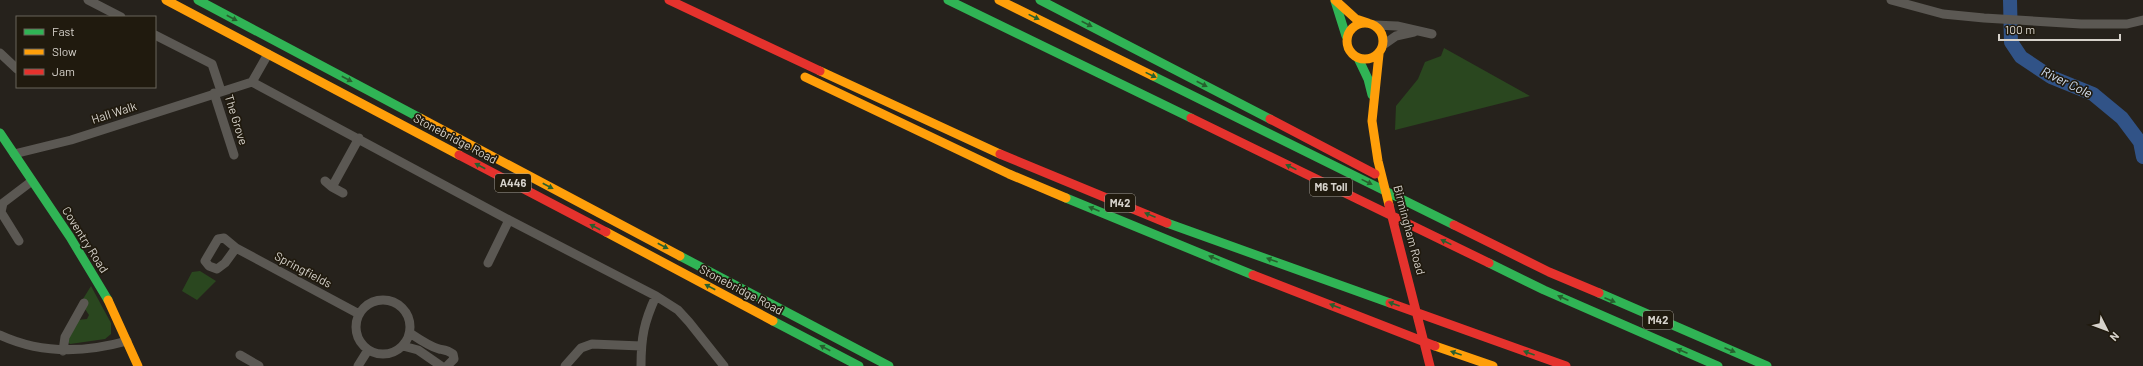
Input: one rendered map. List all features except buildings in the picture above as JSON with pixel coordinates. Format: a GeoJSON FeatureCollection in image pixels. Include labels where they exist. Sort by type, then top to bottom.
{"type":"FeatureCollection","features":[{"type":"Feature","properties":{"kind":"main road","name":"Stonebridge Road"},"geometry":{"type":"LineString","coordinates":[[166,0],[859,366]]}},
{"type":"Feature","properties":{"kind":"main road","name":"Stonebridge Road"},"geometry":{"type":"LineString","coordinates":[[198,0],[890,366]]}},
{"type":"Feature","properties":{"kind":"main road","name":"M42"},"geometry":{"type":"LineString","coordinates":[[669,0],[738,43]]}},
{"type":"Feature","properties":{"kind":"main road","name":"M6 Toll"},"geometry":{"type":"LineString","coordinates":[[948,0],[1544,290],[1718,366]]}},
{"type":"Feature","properties":{"kind":"main road","name":"M6 Toll"},"geometry":{"type":"LineString","coordinates":[[999,0],[1549,272]]}},
{"type":"Feature","properties":{"kind":"main road","name":"M42"},"geometry":{"type":"LineString","coordinates":[[1040,0],[1341,155],[1549,272],[1767,366]]}},
{"type":"Feature","properties":{"kind":"main road"},"geometry":{"type":"LineString","coordinates":[[1335,0],[1356,19],[1371,24],[1381,34],[1384,45],[1379,54],[1372,57],[1358,58],[1347,46],[1346,36],[1335,0]]}},
{"type":"Feature","properties":{"kind":"main road","name":"M42"},"geometry":{"type":"LineString","coordinates":[[687,10],[984,147],[1178,227],[1566,366]]}},
{"type":"Feature","properties":{"kind":"main road"},"geometry":{"type":"LineString","coordinates":[[1346,36],[1350,29],[1355,26],[1371,24]]}},
{"type":"Feature","properties":{"kind":"main road","name":"Birmingham Road"},"geometry":{"type":"LineString","coordinates":[[1379,54],[1378,74],[1373,99],[1372,121],[1378,161],[1412,290],[1430,366]]}},
{"type":"Feature","properties":{"kind":"main road","name":"Birmingham Road"},"geometry":{"type":"LineString","coordinates":[[1358,58],[1368,79],[1373,99]]}},
{"type":"Feature","properties":{"kind":"main road","name":"M42"},"geometry":{"type":"LineString","coordinates":[[794,72],[1009,174],[1236,268],[1437,347],[1493,366]]}},
{"type":"Feature","properties":{"kind":"main road","name":"Coventry Road"},"geometry":{"type":"LineString","coordinates":[[0,134],[70,237],[110,303],[138,366]]}},
{"type":"Feature","properties":{"kind":"street"},"geometry":{"type":"LineString","coordinates":[[88,0],[119,16]]}},
{"type":"Feature","properties":{"kind":"street"},"geometry":{"type":"LineString","coordinates":[[1891,0],[1943,14],[1984,18],[2081,24],[2127,24],[2143,20]]}},
{"type":"Feature","properties":{"kind":"street"},"geometry":{"type":"LineString","coordinates":[[1371,24],[1397,26],[1432,34]]}},
{"type":"Feature","properties":{"kind":"street"},"geometry":{"type":"LineString","coordinates":[[1384,45],[1396,36],[1418,32]]}},
{"type":"Feature","properties":{"kind":"street"},"geometry":{"type":"LineString","coordinates":[[156,36],[212,64],[218,92]]}},
{"type":"Feature","properties":{"kind":"street"},"geometry":{"type":"LineString","coordinates":[[0,53],[16,68]]}},
{"type":"Feature","properties":{"kind":"street"},"geometry":{"type":"LineString","coordinates":[[268,54],[252,82],[359,138],[509,220],[656,296],[678,310],[724,366]]}},
{"type":"Feature","properties":{"kind":"street","name":"Hall Walk"},"geometry":{"type":"LineString","coordinates":[[14,154],[71,140],[252,82]]}},
{"type":"Feature","properties":{"kind":"street","name":"The Grove"},"geometry":{"type":"LineString","coordinates":[[218,92],[234,155]]}},
{"type":"Feature","properties":{"kind":"street"},"geometry":{"type":"LineString","coordinates":[[343,193],[328,184],[359,138]]}},
{"type":"Feature","properties":{"kind":"street"},"geometry":{"type":"LineString","coordinates":[[19,241],[1,212],[3,203],[32,181]]}},
{"type":"Feature","properties":{"kind":"street"},"geometry":{"type":"LineString","coordinates":[[488,263],[509,220]]}},
{"type":"Feature","properties":{"kind":"street","name":"Springfields"},"geometry":{"type":"LineString","coordinates":[[236,248],[359,314]]}},
{"type":"Feature","properties":{"kind":"street"},"geometry":{"type":"LineString","coordinates":[[641,366],[641,346],[645,321],[656,296]]}},
{"type":"Feature","properties":{"kind":"street"},"geometry":{"type":"LineString","coordinates":[[377,300],[393,301],[405,311],[411,325],[410,333],[403,346],[393,353],[380,355],[368,350],[358,338],[356,322],[359,314],[364,308],[377,300]]}},
{"type":"Feature","properties":{"kind":"street"},"geometry":{"type":"LineString","coordinates":[[63,351],[65,337],[84,303]]}},
{"type":"Feature","properties":{"kind":"street"},"geometry":{"type":"LineString","coordinates":[[410,333],[422,341],[439,349],[447,349],[453,354],[454,359],[447,366]]}},
{"type":"Feature","properties":{"kind":"street"},"geometry":{"type":"LineString","coordinates":[[0,335],[13,341],[63,351],[107,346],[126,341]]}},
{"type":"Feature","properties":{"kind":"street"},"geometry":{"type":"LineString","coordinates":[[565,366],[581,348],[592,344],[641,346]]}},
{"type":"Feature","properties":{"kind":"street"},"geometry":{"type":"LineString","coordinates":[[403,346],[418,350],[441,366]]}},
{"type":"Feature","properties":{"kind":"street"},"geometry":{"type":"LineString","coordinates":[[358,366],[368,350]]}},
{"type":"Feature","properties":{"kind":"street"},"geometry":{"type":"LineString","coordinates":[[240,355],[258,366]]}},
{"type":"Feature","properties":{"kind":"green space"},"geometry":{"type":"Polygon","coordinates":[[[1444,48],[1530,96],[1395,130],[1396,106],[1418,79],[1425,62],[1441,56],[1444,48]]]}},
{"type":"Feature","properties":{"kind":"green space"},"geometry":{"type":"Polygon","coordinates":[[[200,271],[216,281],[197,300],[182,291],[192,272],[200,271]]]}},
{"type":"Feature","properties":{"kind":"green space"},"geometry":{"type":"Polygon","coordinates":[[[91,286],[111,323],[111,334],[105,339],[70,344],[67,341],[78,320],[87,319],[89,315],[85,309],[83,299],[91,286]]]}},
{"type":"Feature","properties":{"kind":"waterway","name":"River Cole"},"geometry":{"type":"LineString","coordinates":[[2010,0],[2011,42],[2021,57],[2051,77],[2093,94],[2122,118],[2140,142],[2143,157]]}},
{"type":"Feature","properties":{"kind":"traffic: fast"},"geometry":{"type":"LineString","coordinates":[[198,0],[420,118]]}},
{"type":"Feature","properties":{"kind":"traffic: fast"},"geometry":{"type":"LineString","coordinates":[[948,0],[1191,118]]}},
{"type":"Feature","properties":{"kind":"traffic: fast"},"geometry":{"type":"LineString","coordinates":[[1040,0],[1270,119]]}},
{"type":"Feature","properties":{"kind":"traffic: fast"},"geometry":{"type":"LineString","coordinates":[[1335,1],[1346,36]]}},
{"type":"Feature","properties":{"kind":"traffic: fast"},"geometry":{"type":"LineString","coordinates":[[1358,58],[1368,79],[1372,95]]}},
{"type":"Feature","properties":{"kind":"traffic: fast"},"geometry":{"type":"LineString","coordinates":[[1153,76],[1454,225]]}},
{"type":"Feature","properties":{"kind":"traffic: fast"},"geometry":{"type":"LineString","coordinates":[[0,133],[70,237],[108,300]]}},
{"type":"Feature","properties":{"kind":"traffic: fast"},"geometry":{"type":"LineString","coordinates":[[1066,198],[1253,275]]}},
{"type":"Feature","properties":{"kind":"traffic: fast"},"geometry":{"type":"LineString","coordinates":[[1167,223],[1390,303]]}},
{"type":"Feature","properties":{"kind":"traffic: fast"},"geometry":{"type":"LineString","coordinates":[[680,256],[889,366]]}},
{"type":"Feature","properties":{"kind":"traffic: fast"},"geometry":{"type":"LineString","coordinates":[[1489,263],[1544,290],[1718,366]]}},
{"type":"Feature","properties":{"kind":"traffic: fast"},"geometry":{"type":"LineString","coordinates":[[1599,293],[1767,366]]}},
{"type":"Feature","properties":{"kind":"traffic: fast"},"geometry":{"type":"LineString","coordinates":[[773,321],[859,366]]}},
{"type":"Feature","properties":{"kind":"traffic: slow"},"geometry":{"type":"LineString","coordinates":[[166,0],[459,155]]}},
{"type":"Feature","properties":{"kind":"traffic: slow"},"geometry":{"type":"LineString","coordinates":[[999,0],[1153,76]]}},
{"type":"Feature","properties":{"kind":"traffic: slow"},"geometry":{"type":"LineString","coordinates":[[1335,0],[1356,19],[1368,23]]}},
{"type":"Feature","properties":{"kind":"traffic: slow"},"geometry":{"type":"LineString","coordinates":[[1369,23],[1378,28],[1382,34],[1383,41],[1382,48],[1378,54],[1369,59],[1361,59],[1352,54],[1348,48],[1347,37],[1352,28],[1358,24],[1369,23]]}},
{"type":"Feature","properties":{"kind":"traffic: slow"},"geometry":{"type":"LineString","coordinates":[[1379,54],[1372,121],[1378,161],[1389,205]]}},
{"type":"Feature","properties":{"kind":"traffic: slow"},"geometry":{"type":"LineString","coordinates":[[820,71],[1000,154]]}},
{"type":"Feature","properties":{"kind":"traffic: slow"},"geometry":{"type":"LineString","coordinates":[[805,77],[1009,174],[1066,198]]}},
{"type":"Feature","properties":{"kind":"traffic: slow"},"geometry":{"type":"LineString","coordinates":[[420,118],[680,256]]}},
{"type":"Feature","properties":{"kind":"traffic: slow"},"geometry":{"type":"LineString","coordinates":[[606,232],[773,321]]}},
{"type":"Feature","properties":{"kind":"traffic: slow"},"geometry":{"type":"LineString","coordinates":[[108,300],[138,366]]}},
{"type":"Feature","properties":{"kind":"traffic: slow"},"geometry":{"type":"LineString","coordinates":[[1435,346],[1493,366]]}},
{"type":"Feature","properties":{"kind":"traffic: jam"},"geometry":{"type":"LineString","coordinates":[[669,0],[820,71]]}},
{"type":"Feature","properties":{"kind":"traffic: jam"},"geometry":{"type":"LineString","coordinates":[[1191,118],[1489,263]]}},
{"type":"Feature","properties":{"kind":"traffic: jam"},"geometry":{"type":"LineString","coordinates":[[1270,119],[1375,174]]}},
{"type":"Feature","properties":{"kind":"traffic: jam"},"geometry":{"type":"LineString","coordinates":[[1000,154],[1167,223]]}},
{"type":"Feature","properties":{"kind":"traffic: jam"},"geometry":{"type":"LineString","coordinates":[[459,155],[606,232]]}},
{"type":"Feature","properties":{"kind":"traffic: jam"},"geometry":{"type":"LineString","coordinates":[[1389,205],[1430,366]]}},
{"type":"Feature","properties":{"kind":"traffic: jam"},"geometry":{"type":"LineString","coordinates":[[1454,225],[1549,272],[1599,293]]}},
{"type":"Feature","properties":{"kind":"traffic: jam"},"geometry":{"type":"LineString","coordinates":[[1253,275],[1435,346]]}},
{"type":"Feature","properties":{"kind":"traffic: jam"},"geometry":{"type":"LineString","coordinates":[[1390,303],[1566,366]]}}]}
